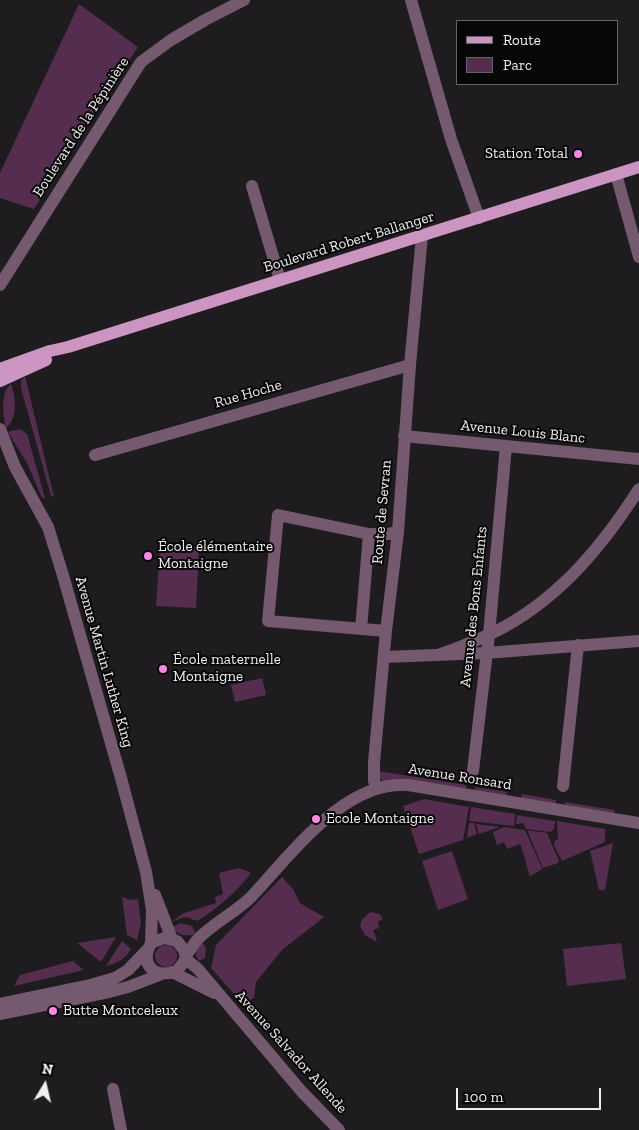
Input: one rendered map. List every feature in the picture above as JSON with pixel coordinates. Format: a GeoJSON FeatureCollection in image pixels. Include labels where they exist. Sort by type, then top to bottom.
{"type":"FeatureCollection","features":[{"type":"Feature","properties":{"kind":"main road","name":"Boulevard Robert Ballanger"},"geometry":{"type":"LineString","coordinates":[[0,369],[50,351],[68,347],[639,167]]}},
{"type":"Feature","properties":{"kind":"main road","name":"Boulevard Robert Ballanger"},"geometry":{"type":"LineString","coordinates":[[0,381],[53,357],[68,347]]}},
{"type":"Feature","properties":{"kind":"street","name":"Boulevard de la Pépinière"},"geometry":{"type":"LineString","coordinates":[[0,285],[141,62],[171,40],[244,0]]}},
{"type":"Feature","properties":{"kind":"street"},"geometry":{"type":"LineString","coordinates":[[411,0],[451,139],[479,218]]}},
{"type":"Feature","properties":{"kind":"street"},"geometry":{"type":"LineString","coordinates":[[616,174],[639,257]]}},
{"type":"Feature","properties":{"kind":"street"},"geometry":{"type":"LineString","coordinates":[[252,186],[280,280]]}},
{"type":"Feature","properties":{"kind":"street","name":"Route de Sevran"},"geometry":{"type":"LineString","coordinates":[[377,789],[374,780],[374,768],[386,631],[398,532],[404,436],[422,236]]}},
{"type":"Feature","properties":{"kind":"street","name":"Rue Hoche"},"geometry":{"type":"LineString","coordinates":[[95,455],[410,365]]}},
{"type":"Feature","properties":{"kind":"street","name":"Avenue Martin Luther King"},"geometry":{"type":"LineString","coordinates":[[0,429],[15,467],[48,527],[121,778],[146,872],[152,910],[150,945]]}},
{"type":"Feature","properties":{"kind":"street","name":"Avenue Louis Blanc"},"geometry":{"type":"LineString","coordinates":[[404,436],[639,459]]}},
{"type":"Feature","properties":{"kind":"street","name":"Avenue des Bons Enfants"},"geometry":{"type":"LineString","coordinates":[[473,771],[489,635],[506,446]]}},
{"type":"Feature","properties":{"kind":"street","name":"Avenue Martin Luther King"},"geometry":{"type":"LineString","coordinates":[[0,448],[15,467]]}},
{"type":"Feature","properties":{"kind":"street"},"geometry":{"type":"LineString","coordinates":[[441,654],[489,635],[525,614],[556,591],[588,559],[617,524],[639,489]]}},
{"type":"Feature","properties":{"kind":"street"},"geometry":{"type":"LineString","coordinates":[[386,631],[268,621],[278,515],[370,534],[398,532]]}},
{"type":"Feature","properties":{"kind":"street"},"geometry":{"type":"LineString","coordinates":[[361,629],[370,534]]}},
{"type":"Feature","properties":{"kind":"street"},"geometry":{"type":"LineString","coordinates":[[384,657],[486,653],[639,641]]}},
{"type":"Feature","properties":{"kind":"street"},"geometry":{"type":"LineString","coordinates":[[563,786],[578,645]]}},
{"type":"Feature","properties":{"kind":"street","name":"Avenue Ronsard"},"geometry":{"type":"LineString","coordinates":[[186,957],[196,941],[250,898],[284,858],[321,823],[345,806],[377,789],[399,784],[408,785],[639,823]]}},
{"type":"Feature","properties":{"kind":"street","name":"Avenue Martin Luther King"},"geometry":{"type":"LineString","coordinates":[[146,872],[174,940]]}},
{"type":"Feature","properties":{"kind":"street","name":"Avenue Ronsard"},"geometry":{"type":"LineString","coordinates":[[174,940],[192,938],[208,931]]}},
{"type":"Feature","properties":{"kind":"street"},"geometry":{"type":"LineString","coordinates":[[0,1004],[115,978],[128,970],[150,945],[164,938],[174,940],[186,957],[180,968],[128,987],[0,1014]]}},
{"type":"Feature","properties":{"kind":"street"},"geometry":{"type":"LineString","coordinates":[[150,945],[146,957],[148,963],[152,969],[167,973]]}},
{"type":"Feature","properties":{"kind":"street","name":"Avenue Salvador Allende"},"geometry":{"type":"LineString","coordinates":[[186,957],[302,1092],[336,1128]]}},
{"type":"Feature","properties":{"kind":"street","name":"Avenue Salvador Allende"},"geometry":{"type":"LineString","coordinates":[[167,973],[219,995]]}},
{"type":"Feature","properties":{"kind":"street"},"geometry":{"type":"LineString","coordinates":[[112,1089],[121,1130]]}},
{"type":"Feature","properties":{"kind":"green space"},"geometry":{"type":"Polygon","coordinates":[[[79,4],[138,47],[34,209],[0,198],[0,173],[79,4]]]}},
{"type":"Feature","properties":{"kind":"green space"},"geometry":{"type":"Polygon","coordinates":[[[25,376],[54,497],[51,496],[21,388],[21,381],[25,376]]]}},
{"type":"Feature","properties":{"kind":"green space"},"geometry":{"type":"Polygon","coordinates":[[[11,384],[15,407],[13,419],[6,428],[3,410],[4,398],[5,392],[11,384]]]}},
{"type":"Feature","properties":{"kind":"green space"},"geometry":{"type":"Polygon","coordinates":[[[20,429],[27,434],[45,498],[42,498],[28,465],[8,432],[20,429]]]}},
{"type":"Feature","properties":{"kind":"green space"},"geometry":{"type":"Polygon","coordinates":[[[160,545],[199,547],[196,608],[156,606],[160,545]]]}},
{"type":"Feature","properties":{"kind":"green space"},"geometry":{"type":"Polygon","coordinates":[[[262,678],[266,695],[235,702],[231,685],[262,678]]]}},
{"type":"Feature","properties":{"kind":"green space"},"geometry":{"type":"Polygon","coordinates":[[[378,771],[466,785],[466,789],[407,780],[383,781],[379,778],[378,771]]]}},
{"type":"Feature","properties":{"kind":"green space"},"geometry":{"type":"Polygon","coordinates":[[[475,787],[507,792],[507,796],[475,791],[475,787]]]}},
{"type":"Feature","properties":{"kind":"green space"},"geometry":{"type":"Polygon","coordinates":[[[522,794],[556,800],[556,804],[521,799],[522,794]]]}},
{"type":"Feature","properties":{"kind":"green space"},"geometry":{"type":"Polygon","coordinates":[[[424,799],[469,807],[463,840],[419,854],[403,806],[424,799]]]}},
{"type":"Feature","properties":{"kind":"green space"},"geometry":{"type":"Polygon","coordinates":[[[565,802],[615,810],[614,814],[565,806],[565,802]]]}},
{"type":"Feature","properties":{"kind":"green space"},"geometry":{"type":"Polygon","coordinates":[[[471,807],[515,814],[514,826],[469,821],[471,807]]]}},
{"type":"Feature","properties":{"kind":"green space"},"geometry":{"type":"Polygon","coordinates":[[[517,815],[555,821],[554,829],[551,832],[526,829],[523,823],[516,824],[517,815]]]}},
{"type":"Feature","properties":{"kind":"green space"},"geometry":{"type":"Polygon","coordinates":[[[557,821],[605,829],[605,842],[562,861],[554,845],[555,840],[558,839],[557,821]]]}},
{"type":"Feature","properties":{"kind":"green space"},"geometry":{"type":"Polygon","coordinates":[[[469,823],[474,823],[477,834],[467,838],[469,823]]]}},
{"type":"Feature","properties":{"kind":"green space"},"geometry":{"type":"Polygon","coordinates":[[[476,824],[500,827],[479,834],[476,824]]]}},
{"type":"Feature","properties":{"kind":"green space"},"geometry":{"type":"Polygon","coordinates":[[[504,827],[525,830],[542,868],[541,870],[530,876],[520,844],[507,849],[504,842],[497,845],[493,832],[504,827]]]}},
{"type":"Feature","properties":{"kind":"green space"},"geometry":{"type":"Polygon","coordinates":[[[527,830],[547,833],[559,861],[558,863],[543,868],[527,830]]]}},
{"type":"Feature","properties":{"kind":"green space"},"geometry":{"type":"Polygon","coordinates":[[[613,843],[605,890],[599,890],[590,851],[613,843]]]}},
{"type":"Feature","properties":{"kind":"green space"},"geometry":{"type":"Polygon","coordinates":[[[452,851],[468,899],[438,910],[422,861],[452,851]]]}},
{"type":"Feature","properties":{"kind":"green space"},"geometry":{"type":"Polygon","coordinates":[[[239,868],[251,873],[220,905],[198,921],[185,917],[171,922],[184,913],[216,903],[215,897],[223,894],[219,873],[239,868]]]}},
{"type":"Feature","properties":{"kind":"green space"},"geometry":{"type":"Polygon","coordinates":[[[282,877],[293,889],[300,903],[324,917],[282,950],[256,982],[254,998],[243,1004],[211,968],[216,945],[282,877]]]}},
{"type":"Feature","properties":{"kind":"green space"},"geometry":{"type":"Polygon","coordinates":[[[122,897],[130,900],[138,899],[141,923],[137,940],[127,935],[122,897]]]}},
{"type":"Feature","properties":{"kind":"green space"},"geometry":{"type":"Polygon","coordinates":[[[370,912],[380,914],[383,920],[378,921],[379,928],[373,930],[377,940],[375,941],[365,935],[360,926],[362,920],[370,912]]]}},
{"type":"Feature","properties":{"kind":"green space"},"geometry":{"type":"Polygon","coordinates":[[[180,923],[192,926],[196,934],[185,935],[178,933],[173,927],[180,923]]]}},
{"type":"Feature","properties":{"kind":"green space"},"geometry":{"type":"Polygon","coordinates":[[[116,937],[101,962],[77,943],[116,937]]]}},
{"type":"Feature","properties":{"kind":"green space"},"geometry":{"type":"Polygon","coordinates":[[[122,941],[131,949],[121,960],[106,966],[122,941]]]}},
{"type":"Feature","properties":{"kind":"green space"},"geometry":{"type":"Polygon","coordinates":[[[202,942],[206,948],[205,958],[199,961],[196,954],[202,942]]]}},
{"type":"Feature","properties":{"kind":"green space"},"geometry":{"type":"Polygon","coordinates":[[[621,943],[626,979],[567,986],[563,949],[621,943]]]}},
{"type":"Feature","properties":{"kind":"green space"},"geometry":{"type":"Polygon","coordinates":[[[166,945],[174,948],[177,956],[174,964],[166,967],[158,964],[155,956],[158,948],[166,945]]]}},
{"type":"Feature","properties":{"kind":"green space"},"geometry":{"type":"Polygon","coordinates":[[[73,961],[84,970],[14,986],[20,975],[73,961]]]}},
{"type":"Feature","properties":{"kind":"place","name":"Station Total"},"geometry":{"type":"Point","coordinates":[578,154]}},
{"type":"Feature","properties":{"kind":"place","name":"École élémentaire Montaigne"},"geometry":{"type":"Point","coordinates":[148,556]}},
{"type":"Feature","properties":{"kind":"place","name":"École maternelle Montaigne"},"geometry":{"type":"Point","coordinates":[163,669]}},
{"type":"Feature","properties":{"kind":"place","name":"Ecole Montaigne"},"geometry":{"type":"Point","coordinates":[316,819]}},
{"type":"Feature","properties":{"kind":"place","name":"Butte Montceleux"},"geometry":{"type":"Point","coordinates":[53,1011]}}]}
